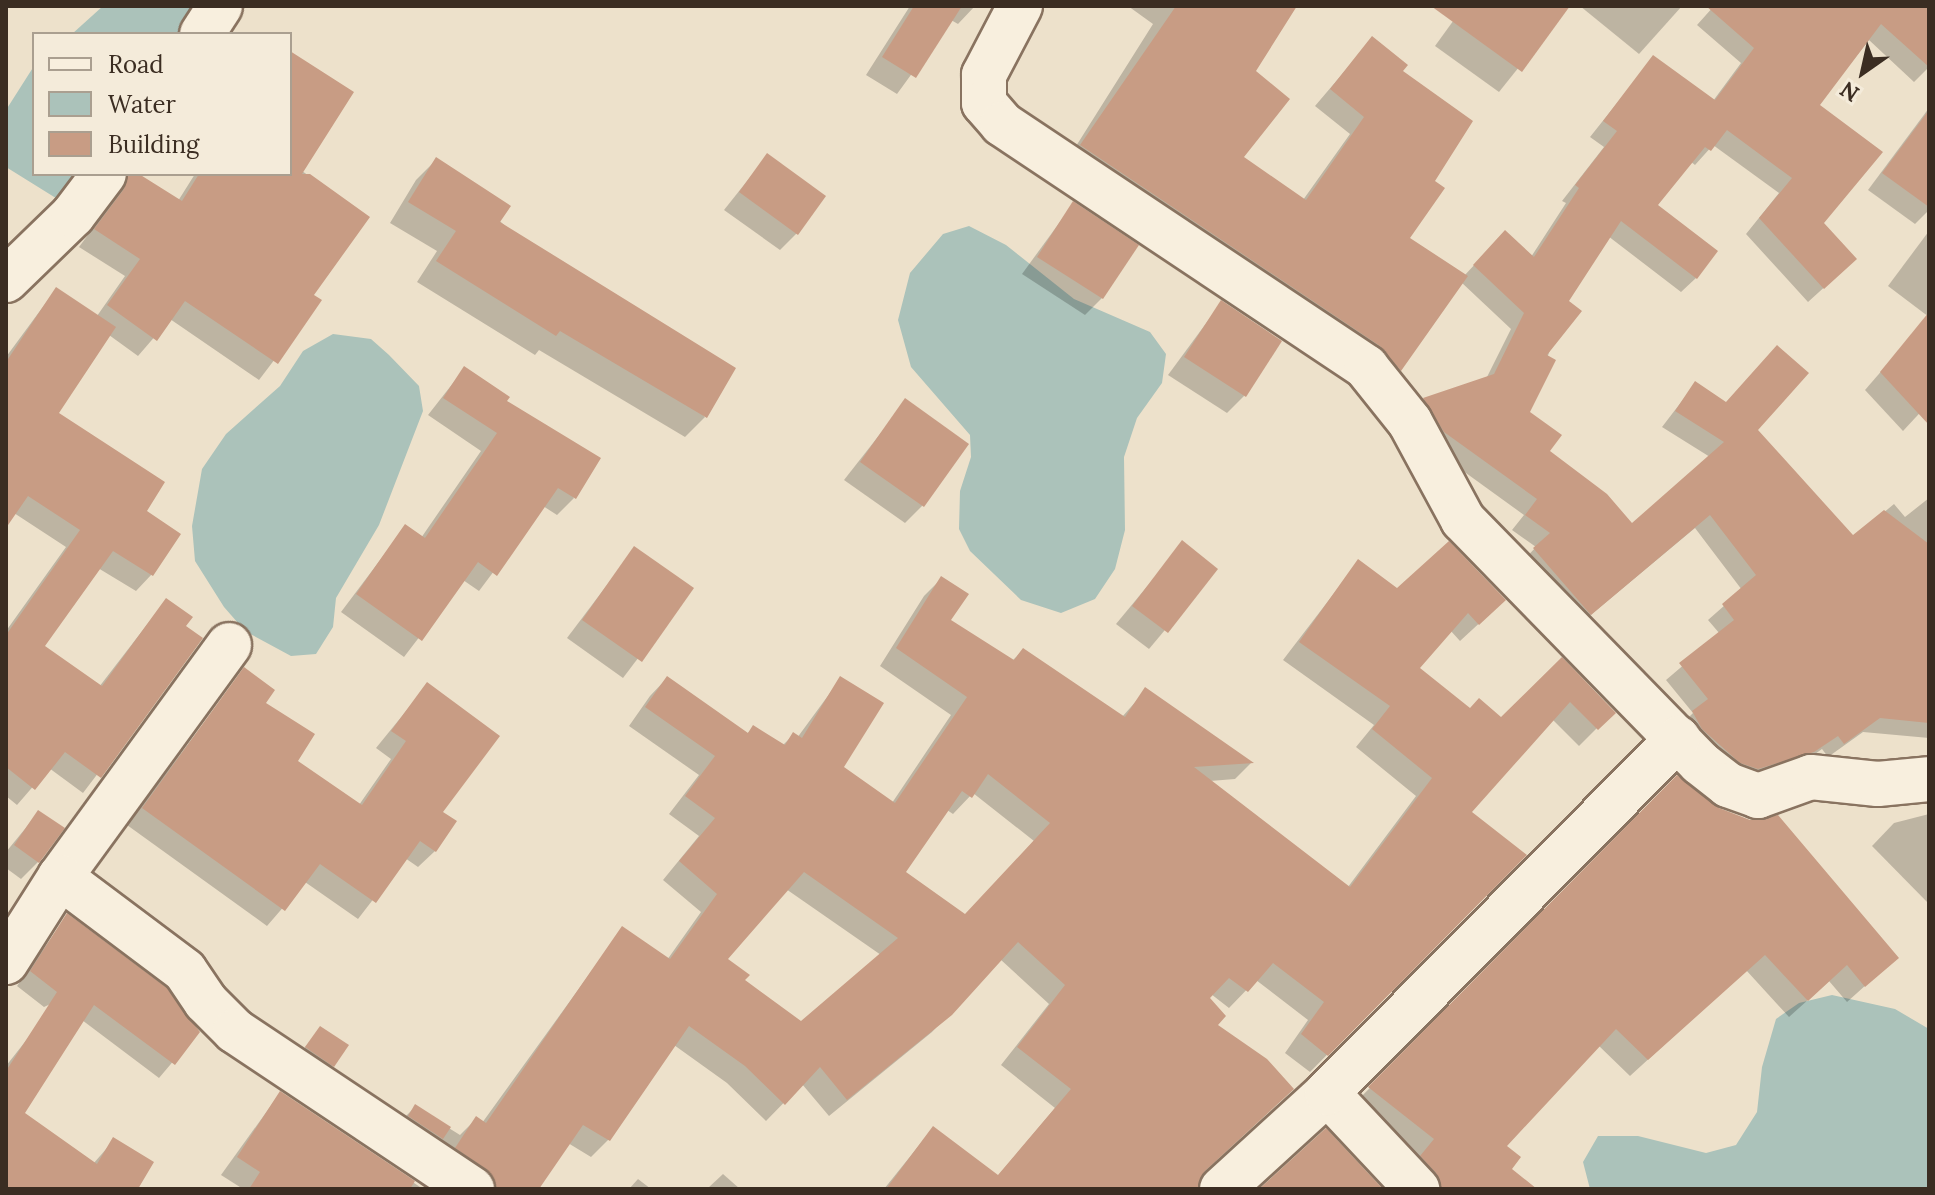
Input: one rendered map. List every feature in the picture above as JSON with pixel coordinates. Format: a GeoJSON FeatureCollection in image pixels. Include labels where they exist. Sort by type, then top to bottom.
{"type":"FeatureCollection","features":[{"type":"Feature","properties":{"kind":"street"},"geometry":{"type":"LineString","coordinates":[[203,32],[220,6]]}},
{"type":"Feature","properties":{"kind":"street"},"geometry":{"type":"LineString","coordinates":[[1020,6],[984,75],[984,103],[1002,124],[1366,367],[1410,422],[1463,520],[1728,785],[1758,796],[1811,777],[1878,784],[1929,779]]}},
{"type":"Feature","properties":{"kind":"street"},"geometry":{"type":"LineString","coordinates":[[6,280],[73,215],[102,176]]}},
{"type":"Feature","properties":{"kind":"street"},"geometry":{"type":"LineString","coordinates":[[6,962],[60,877],[229,645]]}},
{"type":"Feature","properties":{"kind":"street"},"geometry":{"type":"LineString","coordinates":[[1222,1189],[1327,1093],[1678,738]]}},
{"type":"Feature","properties":{"kind":"street"},"geometry":{"type":"LineString","coordinates":[[60,877],[185,971],[206,1002],[235,1031],[472,1189]]}},
{"type":"Feature","properties":{"kind":"street"},"geometry":{"type":"LineString","coordinates":[[1327,1093],[1417,1189]]}},
{"type":"Feature","properties":{"kind":"water"},"geometry":{"type":"Polygon","coordinates":[[[103,6],[208,6],[189,32],[74,32],[103,6]]]}},
{"type":"Feature","properties":{"kind":"water"},"geometry":{"type":"Polygon","coordinates":[[[32,69],[32,176],[88,176],[59,200],[6,167],[6,110],[32,69]]]}},
{"type":"Feature","properties":{"kind":"water"},"geometry":{"type":"Polygon","coordinates":[[[969,226],[1006,245],[1074,299],[1150,332],[1166,354],[1162,383],[1137,418],[1124,457],[1125,530],[1115,569],[1095,599],[1061,613],[1021,600],[970,551],[959,529],[960,491],[971,457],[970,435],[911,367],[898,320],[910,273],[943,234],[969,226]]]}},
{"type":"Feature","properties":{"kind":"water"},"geometry":{"type":"Polygon","coordinates":[[[333,334],[371,339],[419,386],[423,411],[379,525],[336,598],[333,627],[316,654],[291,656],[245,631],[224,607],[195,561],[192,526],[202,469],[226,434],[280,386],[303,351],[333,334]]]}},
{"type":"Feature","properties":{"kind":"water"},"geometry":{"type":"Polygon","coordinates":[[[1832,995],[1895,1009],[1929,1029],[1929,1189],[1590,1189],[1583,1162],[1598,1136],[1638,1136],[1706,1153],[1736,1145],[1757,1112],[1762,1067],[1776,1019],[1799,1003],[1832,995]]]}},
{"type":"Feature","properties":{"kind":"building"},"geometry":{"type":"Polygon","coordinates":[[[914,6],[962,6],[916,78],[882,57],[914,6]]]}},
{"type":"Feature","properties":{"kind":"building"},"geometry":{"type":"Polygon","coordinates":[[[1176,6],[1297,6],[1256,71],[1290,99],[1244,157],[1306,200],[1364,117],[1330,89],[1372,36],[1408,65],[1403,71],[1473,121],[1435,181],[1445,188],[1410,238],[1468,276],[1401,371],[1380,346],[1080,145],[1176,6]]]}},
{"type":"Feature","properties":{"kind":"building"},"geometry":{"type":"Polygon","coordinates":[[[1431,6],[1570,6],[1522,72],[1431,6]]]}},
{"type":"Feature","properties":{"kind":"building"},"geometry":{"type":"Polygon","coordinates":[[[1706,6],[1929,6],[1929,67],[1881,24],[1820,105],[1883,152],[1824,223],[1857,259],[1824,289],[1759,218],[1792,178],[1727,130],[1711,151],[1705,147],[1658,205],[1718,251],[1697,279],[1621,221],[1569,301],[1582,311],[1547,355],[1556,360],[1530,412],[1562,435],[1550,451],[1607,494],[1632,523],[1724,442],[1675,411],[1695,381],[1726,402],[1777,345],[1809,373],[1758,430],[1853,535],[1884,510],[1929,544],[1929,723],[1880,718],[1844,744],[1838,736],[1814,752],[1758,769],[1740,763],[1702,729],[1692,711],[1708,699],[1679,663],[1734,620],[1722,604],[1756,575],[1710,515],[1591,615],[1533,548],[1550,533],[1525,515],[1537,499],[1444,432],[1423,398],[1494,374],[1524,313],[1473,265],[1505,230],[1534,257],[1579,188],[1575,185],[1617,131],[1603,121],[1653,55],[1715,100],[1754,48],[1706,6]]]}},
{"type":"Feature","properties":{"kind":"building"},"geometry":{"type":"Polygon","coordinates":[[[292,52],[354,92],[302,174],[310,174],[370,217],[314,295],[322,300],[278,364],[185,301],[157,341],[107,305],[140,259],[94,229],[124,189],[127,176],[142,176],[182,201],[198,176],[292,176],[292,52]]]}},
{"type":"Feature","properties":{"kind":"building"},"geometry":{"type":"Polygon","coordinates":[[[1929,110],[1929,207],[1882,173],[1929,110]]]}},
{"type":"Feature","properties":{"kind":"building"},"geometry":{"type":"Polygon","coordinates":[[[767,153],[826,196],[798,235],[739,192],[767,153]]]}},
{"type":"Feature","properties":{"kind":"building"},"geometry":{"type":"Polygon","coordinates":[[[436,157],[511,206],[500,222],[736,368],[707,418],[560,331],[556,336],[436,261],[456,231],[408,202],[436,157]]]}},
{"type":"Feature","properties":{"kind":"building"},"geometry":{"type":"Polygon","coordinates":[[[1073,201],[1139,245],[1103,299],[1037,257],[1073,201]]]}},
{"type":"Feature","properties":{"kind":"building"},"geometry":{"type":"Polygon","coordinates":[[[56,287],[116,327],[59,413],[165,482],[147,511],[181,534],[153,576],[113,551],[45,646],[102,686],[166,598],[193,617],[186,626],[203,638],[101,778],[65,752],[35,790],[6,767],[6,635],[80,530],[28,496],[6,528],[6,362],[56,287]]]}},
{"type":"Feature","properties":{"kind":"building"},"geometry":{"type":"Polygon","coordinates":[[[1221,300],[1282,341],[1246,397],[1184,357],[1221,300]]]}},
{"type":"Feature","properties":{"kind":"building"},"geometry":{"type":"Polygon","coordinates":[[[1929,312],[1929,425],[1880,372],[1929,312]]]}},
{"type":"Feature","properties":{"kind":"building"},"geometry":{"type":"Polygon","coordinates":[[[464,366],[510,397],[507,401],[601,458],[576,499],[558,488],[497,576],[478,562],[422,641],[356,594],[405,524],[425,538],[497,433],[443,398],[464,366]]]}},
{"type":"Feature","properties":{"kind":"building"},"geometry":{"type":"Polygon","coordinates":[[[905,398],[969,444],[924,507],[860,462],[905,398]]]}},
{"type":"Feature","properties":{"kind":"building"},"geometry":{"type":"Polygon","coordinates":[[[1182,540],[1218,569],[1168,633],[1132,606],[1182,540]]]}},
{"type":"Feature","properties":{"kind":"building"},"geometry":{"type":"Polygon","coordinates":[[[1449,541],[1506,600],[1479,625],[1468,613],[1420,668],[1470,708],[1479,698],[1501,717],[1562,657],[1616,713],[1598,730],[1570,702],[1472,812],[1527,855],[1328,1056],[1301,1034],[1324,1002],[1273,963],[1248,992],[1229,978],[1210,998],[1226,1016],[1218,1025],[1267,1059],[1294,1089],[1205,1171],[1198,1189],[886,1189],[933,1126],[998,1175],[1071,1089],[1017,1047],[1065,985],[1018,942],[952,1015],[847,1100],[820,1067],[785,1105],[745,1066],[689,1026],[610,1141],[583,1125],[539,1189],[498,1189],[486,1169],[455,1148],[476,1116],[486,1123],[622,926],[670,959],[717,894],[679,861],[715,818],[685,796],[715,756],[645,707],[667,676],[748,733],[753,725],[785,745],[793,732],[802,738],[840,676],[884,703],[844,767],[895,803],[967,697],[896,648],[941,576],[969,594],[951,620],[1014,660],[1023,648],[1125,717],[1145,687],[1254,763],[1194,767],[1350,887],[1432,778],[1372,729],[1390,706],[1299,642],[1358,559],[1397,588],[1449,541]],[[988,774],[972,798],[962,791],[906,872],[965,914],[1050,823],[988,774]],[[804,872],[728,959],[750,975],[745,980],[801,1021],[898,938],[804,872]]]}},
{"type":"Feature","properties":{"kind":"building"},"geometry":{"type":"Polygon","coordinates":[[[634,546],[694,588],[642,662],[582,620],[634,546]]]}},
{"type":"Feature","properties":{"kind":"building"},"geometry":{"type":"Polygon","coordinates":[[[244,667],[275,690],[266,703],[315,734],[298,761],[362,805],[406,741],[391,731],[427,682],[500,736],[443,812],[457,821],[436,852],[420,841],[376,903],[320,864],[285,911],[142,808],[244,667]]]}},
{"type":"Feature","properties":{"kind":"building"},"geometry":{"type":"Polygon","coordinates":[[[1677,775],[1719,808],[1750,820],[1778,815],[1899,958],[1865,987],[1847,965],[1808,1001],[1765,955],[1648,1060],[1616,1029],[1507,1146],[1521,1157],[1512,1169],[1537,1189],[1441,1189],[1436,1173],[1420,1156],[1434,1139],[1368,1087],[1677,775]]]}},
{"type":"Feature","properties":{"kind":"building"},"geometry":{"type":"Polygon","coordinates":[[[38,810],[65,828],[39,863],[14,845],[38,810]]]}},
{"type":"Feature","properties":{"kind":"building"},"geometry":{"type":"Polygon","coordinates":[[[67,913],[167,988],[200,1032],[175,1065],[94,1005],[25,1113],[97,1164],[113,1137],[154,1162],[138,1189],[6,1189],[6,1071],[57,992],[30,971],[67,913]]]}},
{"type":"Feature","properties":{"kind":"building"},"geometry":{"type":"Polygon","coordinates":[[[320,1026],[349,1045],[334,1067],[305,1047],[320,1026]]]}},
{"type":"Feature","properties":{"kind":"building"},"geometry":{"type":"Polygon","coordinates":[[[280,1091],[415,1181],[410,1189],[249,1189],[260,1172],[237,1157],[280,1091]]]}},
{"type":"Feature","properties":{"kind":"building"},"geometry":{"type":"Polygon","coordinates":[[[415,1104],[451,1127],[443,1139],[408,1116],[415,1104]]]}},
{"type":"Feature","properties":{"kind":"building"},"geometry":{"type":"Polygon","coordinates":[[[1326,1128],[1383,1189],[1259,1189],[1326,1128]]]}}]}
